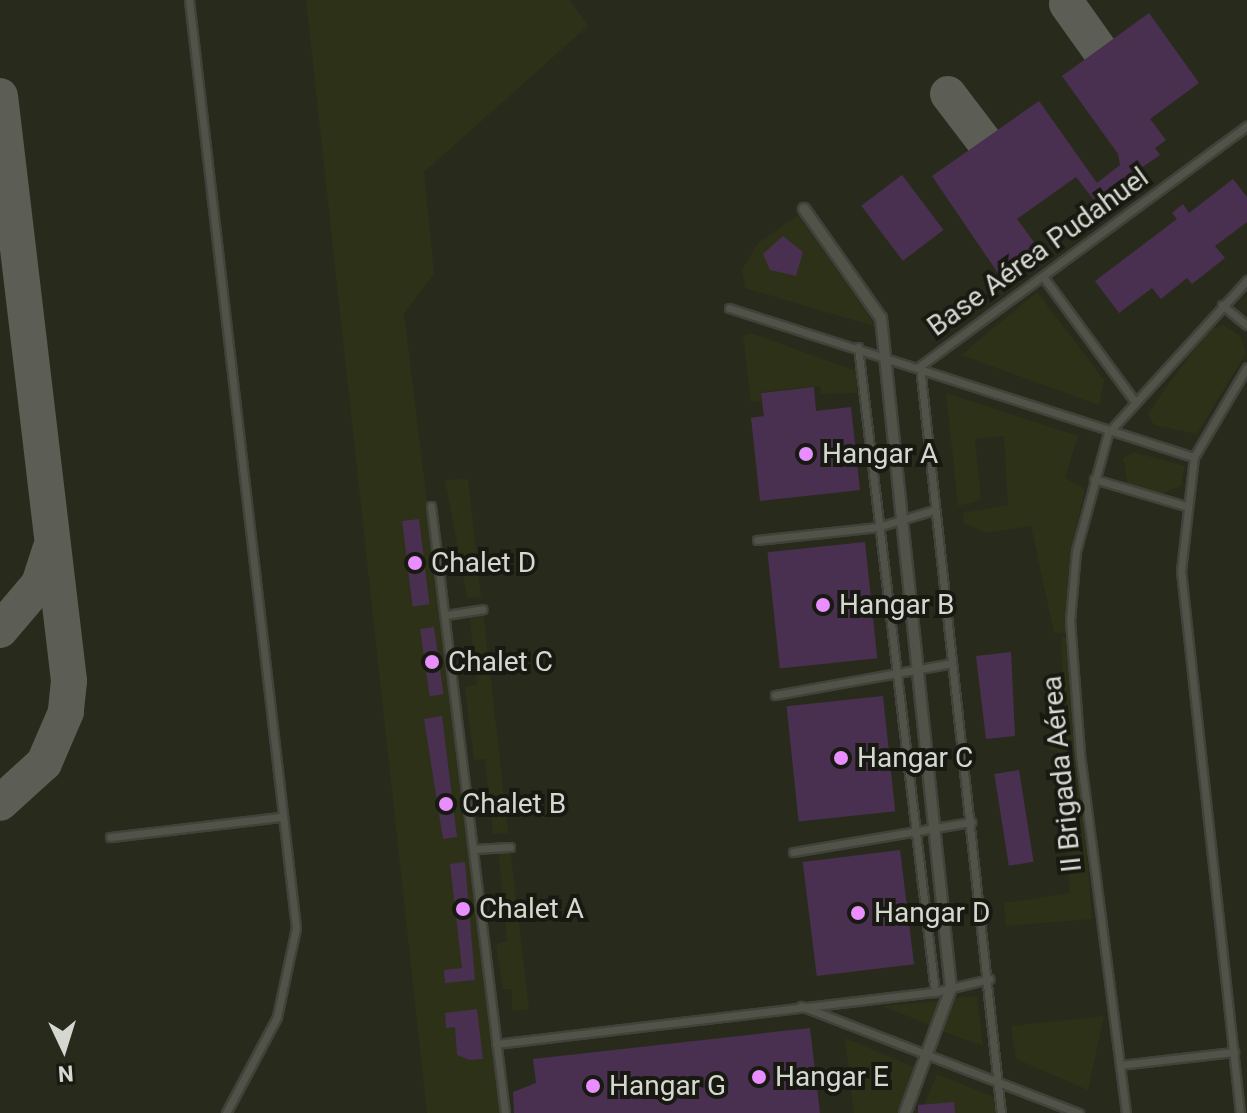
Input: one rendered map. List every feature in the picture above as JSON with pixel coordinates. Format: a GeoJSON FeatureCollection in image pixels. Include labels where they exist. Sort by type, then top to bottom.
{"type":"FeatureCollection","features":[{"type":"Feature","properties":{"kind":"street"},"geometry":{"type":"LineString","coordinates":[[804,209],[881,318],[951,988],[905,1113]]}},
{"type":"Feature","properties":{"kind":"lane"},"geometry":{"type":"LineString","coordinates":[[189,0],[296,928],[293,969],[277,1017],[226,1113]]}},
{"type":"Feature","properties":{"kind":"lane","name":"Base Aérea Pudahuel"},"geometry":{"type":"LineString","coordinates":[[1001,1113],[989,979],[920,366],[1044,278],[1247,126]]}},
{"type":"Feature","properties":{"kind":"lane"},"geometry":{"type":"LineString","coordinates":[[1044,278],[1135,402]]}},
{"type":"Feature","properties":{"kind":"lane","name":"II Brigada Aérea"},"geometry":{"type":"LineString","coordinates":[[1126,1113],[1070,621],[1076,551],[1108,433],[1247,280]]}},
{"type":"Feature","properties":{"kind":"lane"},"geometry":{"type":"LineString","coordinates":[[1222,305],[1247,325]]}},
{"type":"Feature","properties":{"kind":"lane"},"geometry":{"type":"LineString","coordinates":[[729,308],[920,366],[1108,433],[1194,457]]}},
{"type":"Feature","properties":{"kind":"lane"},"geometry":{"type":"LineString","coordinates":[[858,347],[935,992]]}},
{"type":"Feature","properties":{"kind":"lane"},"geometry":{"type":"LineString","coordinates":[[1240,1113],[1187,649],[1186,506],[1194,457],[1247,367]]}},
{"type":"Feature","properties":{"kind":"lane"},"geometry":{"type":"LineString","coordinates":[[1094,479],[1186,506]]}},
{"type":"Feature","properties":{"kind":"lane"},"geometry":{"type":"LineString","coordinates":[[431,506],[505,1113]]}},
{"type":"Feature","properties":{"kind":"lane"},"geometry":{"type":"LineString","coordinates":[[757,540],[878,527],[934,510]]}},
{"type":"Feature","properties":{"kind":"lane"},"geometry":{"type":"LineString","coordinates":[[446,615],[483,609]]}},
{"type":"Feature","properties":{"kind":"lane"},"geometry":{"type":"LineString","coordinates":[[775,695],[896,678],[952,663]]}},
{"type":"Feature","properties":{"kind":"lane"},"geometry":{"type":"LineString","coordinates":[[110,837],[281,817]]}},
{"type":"Feature","properties":{"kind":"lane"},"geometry":{"type":"LineString","coordinates":[[793,852],[916,837],[971,822]]}},
{"type":"Feature","properties":{"kind":"lane"},"geometry":{"type":"LineString","coordinates":[[474,849],[510,847]]}},
{"type":"Feature","properties":{"kind":"lane"},"geometry":{"type":"LineString","coordinates":[[496,1044],[935,992],[989,979]]}},
{"type":"Feature","properties":{"kind":"lane"},"geometry":{"type":"LineString","coordinates":[[800,1006],[998,1079],[1079,1113]]}},
{"type":"Feature","properties":{"kind":"lane"},"geometry":{"type":"LineString","coordinates":[[1120,1065],[1234,1052]]}},
{"type":"Feature","properties":{"kind":"shaded area"},"geometry":{"type":"Polygon","coordinates":[[[0,0],[1247,0],[1247,1113],[0,1113],[0,0]]]}},
{"type":"Feature","properties":{"kind":"shaded area"},"geometry":{"type":"Polygon","coordinates":[[[306,0],[570,0],[588,26],[424,172],[434,274],[404,313],[502,1113],[427,1113],[306,0]]]}},
{"type":"Feature","properties":{"kind":"shaded area"},"geometry":{"type":"Polygon","coordinates":[[[798,215],[877,327],[745,288],[742,270],[758,243],[798,215]]]}},
{"type":"Feature","properties":{"kind":"shaded area"},"geometry":{"type":"Polygon","coordinates":[[[1037,292],[1104,380],[1099,405],[961,355],[1037,292]]]}},
{"type":"Feature","properties":{"kind":"shaded area"},"geometry":{"type":"Polygon","coordinates":[[[1224,325],[1240,336],[1246,353],[1197,434],[1154,425],[1148,414],[1161,394],[1209,329],[1224,325]]]}},
{"type":"Feature","properties":{"kind":"shaded area"},"geometry":{"type":"Polygon","coordinates":[[[751,333],[856,371],[857,393],[821,394],[820,386],[761,392],[761,401],[751,402],[743,336],[751,333]]]}},
{"type":"Feature","properties":{"kind":"shaded area"},"geometry":{"type":"Polygon","coordinates":[[[946,393],[1078,436],[1065,478],[1085,489],[1072,547],[1066,633],[1054,633],[1031,526],[986,533],[964,523],[963,513],[1008,505],[1004,436],[975,439],[981,500],[958,506],[946,393]]]}},
{"type":"Feature","properties":{"kind":"shaded area"},"geometry":{"type":"Polygon","coordinates":[[[1133,452],[1185,466],[1181,486],[1159,495],[1128,485],[1123,458],[1133,452]]]}},
{"type":"Feature","properties":{"kind":"shaded area"},"geometry":{"type":"Polygon","coordinates":[[[468,479],[481,597],[467,598],[445,480],[468,479]]]}},
{"type":"Feature","properties":{"kind":"shaded area"},"geometry":{"type":"Polygon","coordinates":[[[483,609],[508,833],[493,834],[485,759],[474,760],[465,687],[477,685],[469,611],[483,609]]]}},
{"type":"Feature","properties":{"kind":"shaded area"},"geometry":{"type":"Polygon","coordinates":[[[1061,637],[1071,637],[1092,919],[1006,926],[1004,903],[1070,893],[1057,750],[1050,750],[1048,734],[1065,716],[1061,637]]]}},
{"type":"Feature","properties":{"kind":"shaded area"},"geometry":{"type":"Polygon","coordinates":[[[498,847],[510,847],[529,1009],[512,1011],[512,989],[503,989],[496,944],[507,941],[498,847]]]}},
{"type":"Feature","properties":{"kind":"shaded area"},"geometry":{"type":"Polygon","coordinates":[[[977,996],[983,1046],[942,1031],[955,998],[977,996]]]}},
{"type":"Feature","properties":{"kind":"shaded area"},"geometry":{"type":"Polygon","coordinates":[[[938,1001],[930,1025],[882,1006],[938,1001]]]}},
{"type":"Feature","properties":{"kind":"shaded area"},"geometry":{"type":"Polygon","coordinates":[[[1104,1016],[1088,1090],[1016,1059],[1011,1026],[1104,1016]]]}},
{"type":"Feature","properties":{"kind":"shaded area"},"geometry":{"type":"Polygon","coordinates":[[[845,1038],[919,1069],[901,1113],[854,1113],[845,1038]]]}},
{"type":"Feature","properties":{"kind":"shaded area"},"geometry":{"type":"Polygon","coordinates":[[[937,1074],[994,1097],[996,1113],[921,1113],[937,1074]]]}},
{"type":"Feature","properties":{"kind":"building"},"geometry":{"type":"Polygon","coordinates":[[[1149,13],[1199,83],[1150,119],[1166,140],[1155,148],[1160,155],[1094,200],[1076,177],[1017,219],[1045,257],[1006,285],[932,176],[1039,101],[1097,183],[1120,165],[1118,154],[1062,76],[1149,13]]]}},
{"type":"Feature","properties":{"kind":"building"},"geometry":{"type":"Polygon","coordinates":[[[902,175],[944,230],[903,261],[861,206],[902,175]]]}},
{"type":"Feature","properties":{"kind":"building"},"geometry":{"type":"Polygon","coordinates":[[[1233,179],[1247,197],[1247,222],[1215,246],[1225,258],[1192,284],[1187,278],[1161,299],[1152,288],[1119,313],[1095,281],[1177,219],[1172,213],[1183,204],[1189,213],[1233,179]]]}},
{"type":"Feature","properties":{"kind":"building"},"geometry":{"type":"Polygon","coordinates":[[[783,236],[803,252],[796,276],[770,270],[763,254],[783,236]]]}},
{"type":"Feature","properties":{"kind":"building","name":"Hangar A"},"geometry":{"type":"Polygon","coordinates":[[[814,387],[816,411],[851,407],[860,490],[760,501],[751,418],[764,416],[761,393],[814,387]]]}},
{"type":"Feature","properties":{"kind":"building","name":"Chalet D"},"geometry":{"type":"Polygon","coordinates":[[[419,519],[429,604],[413,606],[402,521],[419,519]]]}},
{"type":"Feature","properties":{"kind":"building","name":"Hangar B"},"geometry":{"type":"Polygon","coordinates":[[[865,542],[877,658],[780,669],[768,552],[865,542]]]}},
{"type":"Feature","properties":{"kind":"building","name":"Chalet C"},"geometry":{"type":"Polygon","coordinates":[[[434,627],[443,694],[430,696],[420,629],[434,627]]]}},
{"type":"Feature","properties":{"kind":"building"},"geometry":{"type":"Polygon","coordinates":[[[1011,652],[1015,736],[986,739],[976,656],[1011,652]]]}},
{"type":"Feature","properties":{"kind":"building","name":"Hangar C"},"geometry":{"type":"Polygon","coordinates":[[[883,696],[895,811],[799,822],[787,706],[883,696]]]}},
{"type":"Feature","properties":{"kind":"building"},"geometry":{"type":"Polygon","coordinates":[[[442,716],[457,837],[443,839],[424,719],[442,716]]]}},
{"type":"Feature","properties":{"kind":"building"},"geometry":{"type":"Polygon","coordinates":[[[1019,770],[1034,862],[1009,866],[994,774],[1019,770]]]}},
{"type":"Feature","properties":{"kind":"building","name":"Hangar D"},"geometry":{"type":"Polygon","coordinates":[[[900,850],[914,964],[817,976],[803,862],[900,850]]]}},
{"type":"Feature","properties":{"kind":"building","name":"Chalet A"},"geometry":{"type":"Polygon","coordinates":[[[465,862],[475,980],[445,983],[444,970],[462,968],[450,864],[465,862]]]}},
{"type":"Feature","properties":{"kind":"building"},"geometry":{"type":"Polygon","coordinates":[[[477,1009],[483,1059],[470,1060],[457,1055],[455,1027],[446,1028],[445,1013],[477,1009]]]}},
{"type":"Feature","properties":{"kind":"building"},"geometry":{"type":"Polygon","coordinates":[[[810,1028],[820,1113],[514,1113],[513,1092],[536,1083],[533,1059],[810,1028]]]}},
{"type":"Feature","properties":{"kind":"building"},"geometry":{"type":"Polygon","coordinates":[[[954,1102],[955,1113],[918,1113],[918,1105],[954,1102]]]}},
{"type":"Feature","properties":{"kind":"taxiway"},"geometry":{"type":"LineString","coordinates":[[1067,4],[1099,49]]}},
{"type":"Feature","properties":{"kind":"taxiway"},"geometry":{"type":"LineString","coordinates":[[948,94],[983,140]]}},
{"type":"Feature","properties":{"kind":"taxiway"},"geometry":{"type":"LineString","coordinates":[[0,96],[69,681],[66,712],[44,763],[0,803]]}},
{"type":"Feature","properties":{"kind":"taxiway"},"geometry":{"type":"LineString","coordinates":[[0,630],[39,584],[50,550]]}},
{"type":"Feature","properties":{"kind":"place","name":"Hangar A"},"geometry":{"type":"Point","coordinates":[806,454]}},
{"type":"Feature","properties":{"kind":"place","name":"Chalet D"},"geometry":{"type":"Point","coordinates":[415,563]}},
{"type":"Feature","properties":{"kind":"place","name":"Hangar B"},"geometry":{"type":"Point","coordinates":[823,605]}},
{"type":"Feature","properties":{"kind":"place","name":"Chalet C"},"geometry":{"type":"Point","coordinates":[432,662]}},
{"type":"Feature","properties":{"kind":"place","name":"Hangar C"},"geometry":{"type":"Point","coordinates":[841,758]}},
{"type":"Feature","properties":{"kind":"place","name":"Chalet B"},"geometry":{"type":"Point","coordinates":[446,804]}},
{"type":"Feature","properties":{"kind":"place","name":"Chalet A"},"geometry":{"type":"Point","coordinates":[463,909]}},
{"type":"Feature","properties":{"kind":"place","name":"Hangar D"},"geometry":{"type":"Point","coordinates":[858,913]}},
{"type":"Feature","properties":{"kind":"place","name":"Hangar E"},"geometry":{"type":"Point","coordinates":[759,1077]}},
{"type":"Feature","properties":{"kind":"place","name":"Hangar G"},"geometry":{"type":"Point","coordinates":[593,1086]}}]}
